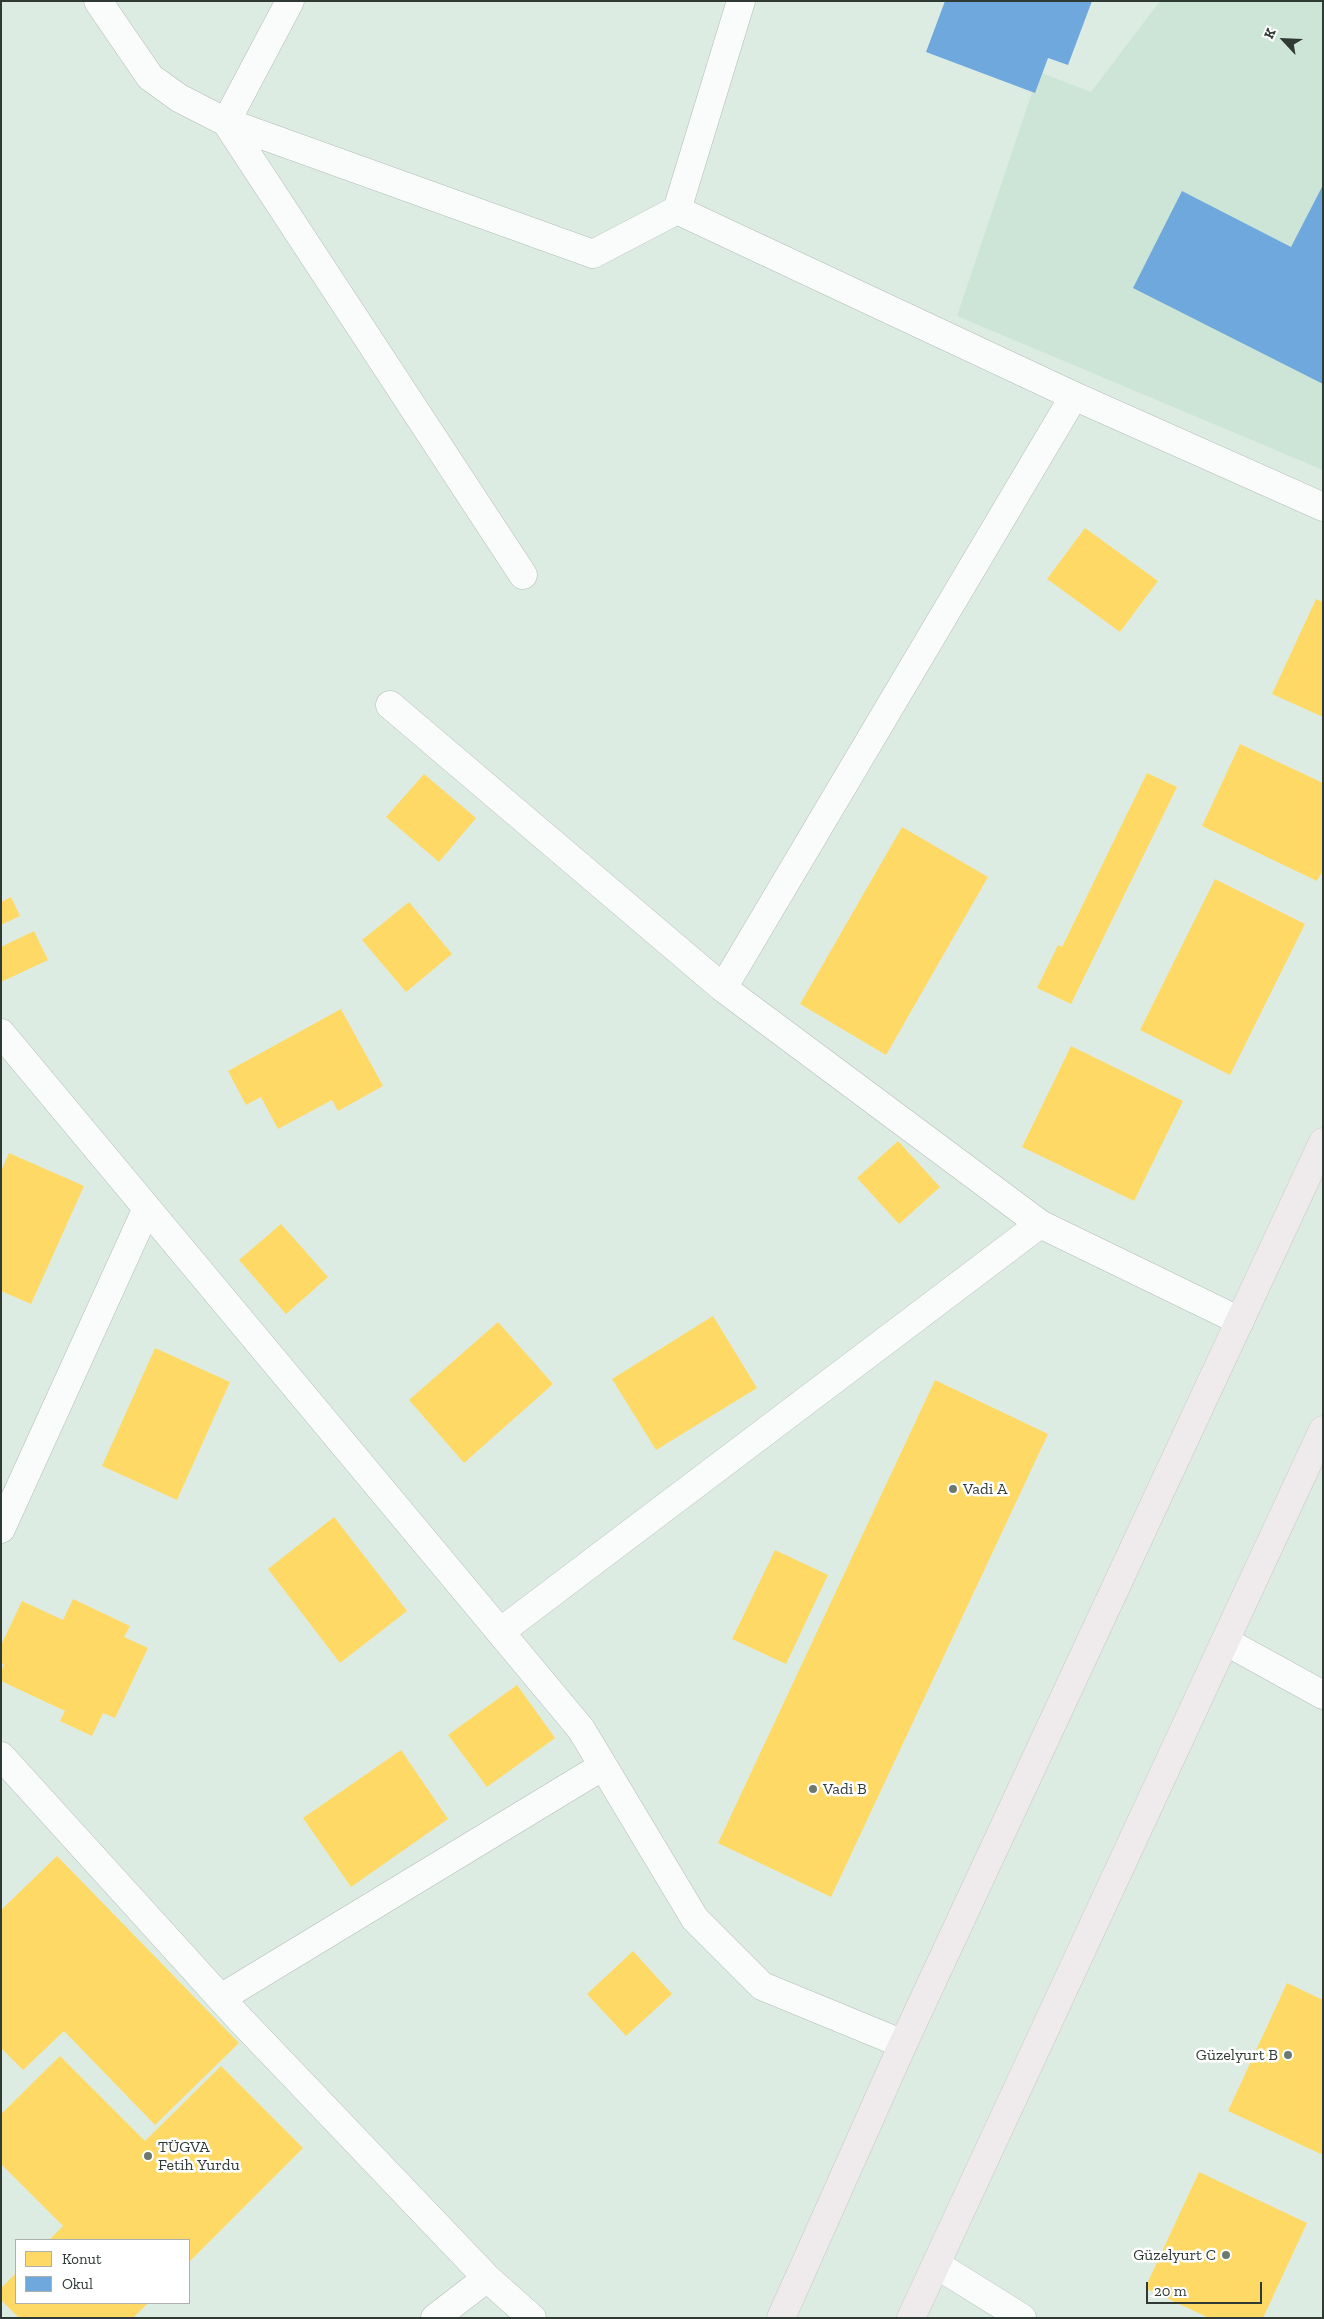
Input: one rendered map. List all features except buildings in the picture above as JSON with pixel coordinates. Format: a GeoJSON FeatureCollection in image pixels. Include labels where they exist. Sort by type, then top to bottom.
{"type":"FeatureCollection","features":[{"type":"Feature","properties":{"kind":"main road"},"geometry":{"type":"LineString","coordinates":[[781,2318],[903,2044],[1323,1142]]}},
{"type":"Feature","properties":{"kind":"main road"},"geometry":{"type":"LineString","coordinates":[[911,2318],[1323,1430]]}},
{"type":"Feature","properties":{"kind":"street"},"geometry":{"type":"LineString","coordinates":[[98,1],[150,77],[179,98],[226,122],[593,254],[677,210],[741,1]]}},
{"type":"Feature","properties":{"kind":"street"},"geometry":{"type":"LineString","coordinates":[[226,122],[290,1]]}},
{"type":"Feature","properties":{"kind":"street"},"geometry":{"type":"LineString","coordinates":[[226,122],[523,575]]}},
{"type":"Feature","properties":{"kind":"street"},"geometry":{"type":"LineString","coordinates":[[677,210],[1074,396],[1323,507]]}},
{"type":"Feature","properties":{"kind":"street"},"geometry":{"type":"LineString","coordinates":[[724,988],[1074,396]]}},
{"type":"Feature","properties":{"kind":"street"},"geometry":{"type":"LineString","coordinates":[[390,705],[724,988],[1040,1224],[1240,1320]]}},
{"type":"Feature","properties":{"kind":"street"},"geometry":{"type":"LineString","coordinates":[[1,1033],[580,1728],[695,1919],[762,1986],[903,2044]]}},
{"type":"Feature","properties":{"kind":"street"},"geometry":{"type":"LineString","coordinates":[[1,1529],[147,1208]]}},
{"type":"Feature","properties":{"kind":"street"},"geometry":{"type":"LineString","coordinates":[[500,1632],[1040,1224]]}},
{"type":"Feature","properties":{"kind":"street"},"geometry":{"type":"LineString","coordinates":[[1225,1640],[1323,1695]]}},
{"type":"Feature","properties":{"kind":"street"},"geometry":{"type":"LineString","coordinates":[[1,1756],[221,1998],[487,2278],[532,2318]]}},
{"type":"Feature","properties":{"kind":"street"},"geometry":{"type":"LineString","coordinates":[[221,1998],[603,1766]]}},
{"type":"Feature","properties":{"kind":"street"},"geometry":{"type":"LineString","coordinates":[[937,2265],[1022,2318]]}},
{"type":"Feature","properties":{"kind":"street"},"geometry":{"type":"LineString","coordinates":[[435,2318],[487,2278]]}},
{"type":"Feature","properties":{"kind":"shaded area"},"geometry":{"type":"Polygon","coordinates":[[[1160,1],[1323,1],[1323,470],[957,316],[1039,72],[1091,92],[1160,1]]]}},
{"type":"Feature","properties":{"kind":"place","name":"Vadi A"},"geometry":{"type":"Point","coordinates":[953,1489]}},
{"type":"Feature","properties":{"kind":"place","name":"Vadi B"},"geometry":{"type":"Point","coordinates":[813,1789]}},
{"type":"Feature","properties":{"kind":"place","name":"Güzelyurt B"},"geometry":{"type":"Point","coordinates":[1288,2055]}},
{"type":"Feature","properties":{"kind":"place","name":"TÜGVA Fetih Yurdu"},"geometry":{"type":"Point","coordinates":[148,2156]}},
{"type":"Feature","properties":{"kind":"place","name":"Güzelyurt C"},"geometry":{"type":"Point","coordinates":[1226,2255]}}]}
